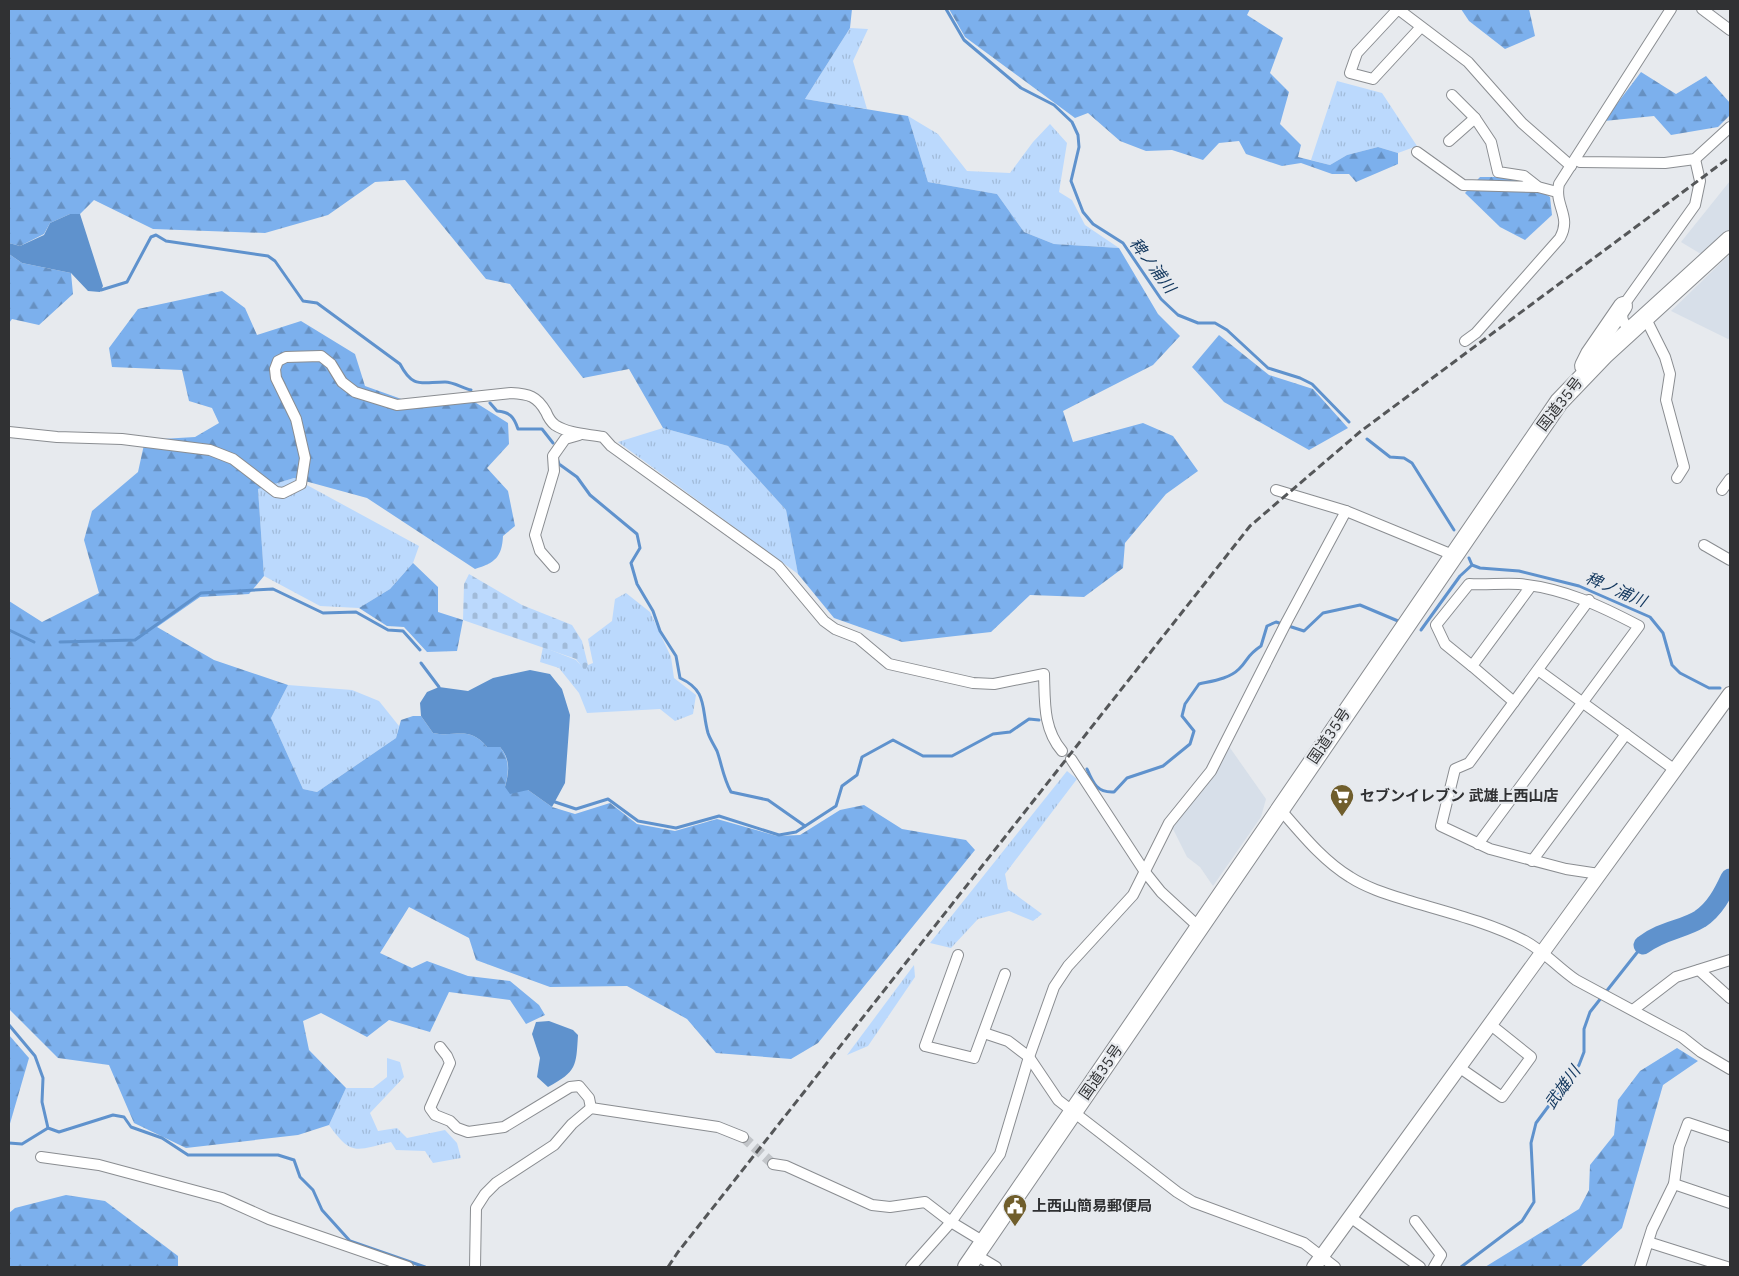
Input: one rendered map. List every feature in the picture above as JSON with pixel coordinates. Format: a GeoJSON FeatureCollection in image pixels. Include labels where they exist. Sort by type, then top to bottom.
{"type":"FeatureCollection","features":[{"type":"Feature","properties":{"kind":"highway","name":"国道35号"},"geometry":{"type":"LineString","coordinates":[[976,1254],[1559,402],[1579,378],[1730,240]]}},
{"type":"Feature","properties":{"kind":"highway"},"geometry":{"type":"LineString","coordinates":[[1579,378],[1590,354],[1623,306]]}},
{"type":"Feature","properties":{"kind":"street"},"geometry":{"type":"LineString","coordinates":[[1421,27],[1373,79],[1350,73],[1357,53],[1398,9],[1468,62],[1522,123],[1573,162],[1665,163],[1695,159],[1730,127]]}},
{"type":"Feature","properties":{"kind":"street"},"geometry":{"type":"LineString","coordinates":[[1465,341],[1476,333],[1560,238],[1565,228],[1565,220],[1557,192],[1563,176],[1670,9]]}},
{"type":"Feature","properties":{"kind":"street"},"geometry":{"type":"LineString","coordinates":[[1702,9],[1730,30]]}},
{"type":"Feature","properties":{"kind":"street"},"geometry":{"type":"LineString","coordinates":[[1452,95],[1475,118],[1491,142],[1498,172],[1524,176],[1538,187]]}},
{"type":"Feature","properties":{"kind":"street"},"geometry":{"type":"LineString","coordinates":[[1449,141],[1475,118]]}},
{"type":"Feature","properties":{"kind":"street"},"geometry":{"type":"LineString","coordinates":[[1417,152],[1464,185],[1538,187],[1557,192]]}},
{"type":"Feature","properties":{"kind":"street"},"geometry":{"type":"LineString","coordinates":[[1630,330],[1624,325],[1621,317],[1623,306],[1695,205],[1700,182],[1695,159]]}},
{"type":"Feature","properties":{"kind":"street"},"geometry":{"type":"LineString","coordinates":[[1645,317],[1665,357],[1670,374],[1666,400],[1684,467],[1677,478]]}},
{"type":"Feature","properties":{"kind":"street"},"geometry":{"type":"LineString","coordinates":[[9,432],[57,437],[122,439],[210,450],[233,459],[276,492],[283,493],[301,484],[305,458],[296,419],[276,378],[275,368],[278,361],[286,357],[321,356],[331,364],[342,382],[355,392],[397,405],[512,393],[530,394],[542,405],[551,422],[579,435],[603,437],[611,446],[778,566],[824,621],[835,629],[858,638],[889,664],[973,683],[994,684],[1044,674],[1049,730],[1062,751]]}},
{"type":"Feature","properties":{"kind":"street"},"geometry":{"type":"LineString","coordinates":[[554,567],[540,551],[535,535],[554,471],[553,456],[565,439],[579,435]]}},
{"type":"Feature","properties":{"kind":"street"},"geometry":{"type":"LineString","coordinates":[[1722,490],[1730,479]]}},
{"type":"Feature","properties":{"kind":"street"},"geometry":{"type":"LineString","coordinates":[[1276,490],[1346,512],[1453,555]]}},
{"type":"Feature","properties":{"kind":"street"},"geometry":{"type":"LineString","coordinates":[[911,1267],[951,1222],[1000,1154],[1029,1057],[1054,987],[1068,966],[1133,896],[1170,823],[1211,771],[1284,626],[1346,512]]}},
{"type":"Feature","properties":{"kind":"street"},"geometry":{"type":"LineString","coordinates":[[1704,545],[1730,560]]}},
{"type":"Feature","properties":{"kind":"street"},"geometry":{"type":"LineString","coordinates":[[1478,844],[1581,702],[1639,626],[1589,600],[1518,584],[1469,584],[1436,625],[1445,644],[1514,702]]}},
{"type":"Feature","properties":{"kind":"street"},"geometry":{"type":"LineString","coordinates":[[1472,666],[1531,586]]}},
{"type":"Feature","properties":{"kind":"street"},"geometry":{"type":"LineString","coordinates":[[1589,600],[1469,763],[1455,769],[1441,826],[1478,844],[1532,860],[1600,874]]}},
{"type":"Feature","properties":{"kind":"street"},"geometry":{"type":"LineString","coordinates":[[1538,670],[1675,770]]}},
{"type":"Feature","properties":{"kind":"street"},"geometry":{"type":"LineString","coordinates":[[1317,1262],[1460,1068],[1730,694]]}},
{"type":"Feature","properties":{"kind":"street"},"geometry":{"type":"LineString","coordinates":[[1532,860],[1626,734]]}},
{"type":"Feature","properties":{"kind":"street"},"geometry":{"type":"LineString","coordinates":[[1071,759],[1145,872],[1161,892],[1200,928]]}},
{"type":"Feature","properties":{"kind":"street"},"geometry":{"type":"LineString","coordinates":[[1280,808],[1328,861],[1350,878],[1370,888],[1488,926],[1525,941],[1543,952],[1563,972],[1682,1037],[1701,1052],[1730,1069]]}},
{"type":"Feature","properties":{"kind":"street"},"geometry":{"type":"LineString","coordinates":[[958,955],[925,1046],[974,1058],[1005,974]]}},
{"type":"Feature","properties":{"kind":"street"},"geometry":{"type":"LineString","coordinates":[[1633,1010],[1676,977],[1730,960]]}},
{"type":"Feature","properties":{"kind":"street"},"geometry":{"type":"LineString","coordinates":[[1699,970],[1730,998]]}},
{"type":"Feature","properties":{"kind":"street"},"geometry":{"type":"LineString","coordinates":[[1460,1068],[1502,1098],[1531,1058],[1491,1025]]}},
{"type":"Feature","properties":{"kind":"street"},"geometry":{"type":"LineString","coordinates":[[984,1033],[1008,1041],[1029,1057],[1058,1100],[1177,1192],[1193,1202],[1304,1243],[1317,1262],[1335,1267]]}},
{"type":"Feature","properties":{"kind":"street"},"geometry":{"type":"LineString","coordinates":[[440,1047],[450,1063],[430,1108],[435,1115],[450,1121],[457,1128],[468,1132],[504,1127],[570,1087],[579,1086],[588,1098],[591,1108]]}},
{"type":"Feature","properties":{"kind":"street"},"geometry":{"type":"LineString","coordinates":[[475,1267],[476,1208],[485,1194],[496,1183],[554,1145],[572,1124],[591,1108],[718,1127],[743,1137]]}},
{"type":"Feature","properties":{"kind":"street"},"geometry":{"type":"LineString","coordinates":[[1640,1267],[1648,1242],[1674,1184],[1679,1147],[1688,1123],[1730,1137]]}},
{"type":"Feature","properties":{"kind":"street"},"geometry":{"type":"LineString","coordinates":[[41,1157],[99,1165],[222,1198],[269,1220],[408,1267]]}},
{"type":"Feature","properties":{"kind":"street"},"geometry":{"type":"LineString","coordinates":[[772,1164],[786,1166],[872,1205],[890,1207],[925,1202],[951,1222],[976,1254],[996,1267]]}},
{"type":"Feature","properties":{"kind":"street"},"geometry":{"type":"LineString","coordinates":[[1674,1184],[1730,1203]]}},
{"type":"Feature","properties":{"kind":"street"},"geometry":{"type":"LineString","coordinates":[[1350,1217],[1420,1267]]}},
{"type":"Feature","properties":{"kind":"street"},"geometry":{"type":"LineString","coordinates":[[1415,1221],[1441,1256],[1434,1267]]}},
{"type":"Feature","properties":{"kind":"street"},"geometry":{"type":"LineString","coordinates":[[1648,1242],[1727,1267]]}},
{"type":"Feature","properties":{"kind":"shaded area"},"geometry":{"type":"Polygon","coordinates":[[[1730,181],[1730,229],[1701,254],[1681,242],[1730,181]]]}},
{"type":"Feature","properties":{"kind":"shaded area"},"geometry":{"type":"Polygon","coordinates":[[[70,214],[80,214],[103,286],[100,292],[88,291],[71,273],[22,263],[9,254],[9,243],[20,246],[44,235],[50,223],[70,214]]]}},
{"type":"Feature","properties":{"kind":"shaded area"},"geometry":{"type":"Polygon","coordinates":[[[1730,254],[1730,338],[1728,339],[1671,311],[1730,254]]]}},
{"type":"Feature","properties":{"kind":"shaded area"},"geometry":{"type":"Polygon","coordinates":[[[530,670],[550,674],[562,689],[570,715],[565,783],[552,807],[528,790],[510,794],[505,787],[508,771],[507,761],[500,747],[487,747],[480,740],[468,734],[433,733],[421,716],[420,703],[427,692],[439,687],[468,691],[493,678],[530,670]]]}},
{"type":"Feature","properties":{"kind":"shaded area"},"geometry":{"type":"Polygon","coordinates":[[[1228,745],[1266,799],[1261,817],[1213,886],[1200,867],[1187,857],[1172,827],[1228,745]]]}},
{"type":"Feature","properties":{"kind":"shaded area"},"geometry":{"type":"Polygon","coordinates":[[[549,1021],[573,1030],[578,1035],[577,1054],[573,1067],[565,1077],[548,1087],[537,1077],[540,1058],[532,1034],[536,1022],[549,1021]]]}},
{"type":"Feature","properties":{"kind":"green space"},"geometry":{"type":"Polygon","coordinates":[[[9,9],[852,9],[850,28],[805,99],[908,116],[928,182],[997,194],[1024,232],[1054,244],[1119,248],[1158,314],[1180,336],[1153,365],[1063,411],[1073,442],[1143,423],[1173,436],[1198,471],[1166,494],[1125,543],[1123,568],[1084,597],[1030,595],[991,632],[902,642],[834,618],[798,574],[786,510],[728,446],[663,428],[629,369],[583,378],[510,284],[486,279],[405,180],[375,182],[328,215],[265,233],[153,229],[94,200],[80,214],[70,214],[50,223],[44,234],[20,246],[9,243],[9,9]]]}},
{"type":"Feature","properties":{"kind":"green space"},"geometry":{"type":"Polygon","coordinates":[[[949,9],[1250,9],[1247,15],[1283,38],[1270,73],[1289,92],[1280,124],[1301,145],[1298,157],[1330,165],[1347,155],[1378,147],[1398,153],[1398,164],[1356,182],[1349,174],[1332,174],[1301,163],[1282,166],[1246,154],[1239,141],[1219,143],[1203,160],[1172,150],[1146,151],[1120,141],[1088,113],[1075,118],[965,37],[949,9]]]}},
{"type":"Feature","properties":{"kind":"green space"},"geometry":{"type":"Polygon","coordinates":[[[1461,9],[1529,9],[1535,36],[1505,49],[1469,21],[1461,9]]]}},
{"type":"Feature","properties":{"kind":"green space"},"geometry":{"type":"Polygon","coordinates":[[[850,28],[868,29],[853,61],[867,109],[805,99],[850,28]]]}},
{"type":"Feature","properties":{"kind":"green space"},"geometry":{"type":"Polygon","coordinates":[[[1641,72],[1676,94],[1706,76],[1730,103],[1730,115],[1718,127],[1671,135],[1654,116],[1604,121],[1641,72]]]}},
{"type":"Feature","properties":{"kind":"green space"},"geometry":{"type":"Polygon","coordinates":[[[1337,81],[1382,93],[1417,146],[1398,153],[1378,147],[1347,155],[1330,165],[1311,160],[1337,81]]]}},
{"type":"Feature","properties":{"kind":"green space"},"geometry":{"type":"Polygon","coordinates":[[[908,116],[938,134],[967,171],[1010,173],[1033,142],[1050,124],[1067,143],[1059,192],[1072,200],[1085,225],[1119,248],[1054,244],[1024,232],[997,194],[928,182],[908,116]]]}},
{"type":"Feature","properties":{"kind":"green space"},"geometry":{"type":"Polygon","coordinates":[[[1480,177],[1519,177],[1550,197],[1552,215],[1525,240],[1500,227],[1465,193],[1480,177]]]}},
{"type":"Feature","properties":{"kind":"green space"},"geometry":{"type":"Polygon","coordinates":[[[9,254],[22,263],[71,273],[73,294],[39,325],[12,319],[9,323],[9,254]]]}},
{"type":"Feature","properties":{"kind":"green space"},"geometry":{"type":"Polygon","coordinates":[[[222,291],[245,308],[257,335],[301,321],[355,354],[365,386],[407,401],[462,394],[508,423],[509,444],[487,468],[508,491],[515,526],[503,536],[501,549],[496,558],[488,564],[475,569],[367,498],[294,478],[258,489],[264,576],[249,594],[200,597],[157,627],[214,660],[288,685],[271,718],[303,789],[317,792],[396,738],[401,720],[413,716],[421,716],[433,733],[468,734],[480,740],[487,747],[500,747],[506,756],[508,766],[505,787],[528,790],[552,807],[575,814],[610,803],[637,824],[675,831],[717,819],[777,836],[800,835],[840,810],[864,805],[902,829],[966,840],[975,850],[818,1043],[791,1059],[716,1053],[687,1019],[627,986],[550,987],[476,960],[469,938],[409,907],[380,953],[412,968],[427,961],[468,976],[510,981],[539,1005],[545,1015],[526,1024],[510,1000],[449,992],[430,1032],[389,1020],[367,1037],[321,1013],[303,1021],[309,1050],[346,1088],[329,1125],[298,1135],[186,1148],[134,1123],[109,1065],[58,1058],[9,1009],[9,601],[42,622],[99,593],[84,540],[92,511],[138,472],[145,440],[195,437],[219,423],[212,408],[189,401],[182,370],[112,367],[109,348],[138,309],[222,291]]]}},
{"type":"Feature","properties":{"kind":"green space"},"geometry":{"type":"Polygon","coordinates":[[[1219,335],[1269,375],[1313,389],[1348,428],[1309,450],[1224,402],[1192,367],[1219,335]]]}},
{"type":"Feature","properties":{"kind":"green space"},"geometry":{"type":"Polygon","coordinates":[[[663,428],[728,446],[786,510],[798,574],[618,442],[663,428]]]}},
{"type":"Feature","properties":{"kind":"green space"},"geometry":{"type":"Polygon","coordinates":[[[294,478],[419,546],[413,563],[390,589],[359,608],[320,606],[264,576],[258,489],[294,478]]]}},
{"type":"Feature","properties":{"kind":"green space"},"geometry":{"type":"Polygon","coordinates":[[[413,563],[438,587],[438,612],[463,620],[457,651],[427,652],[404,627],[387,626],[359,608],[390,589],[413,563]]]}},
{"type":"Feature","properties":{"kind":"green space"},"geometry":{"type":"Polygon","coordinates":[[[469,574],[522,605],[572,625],[582,641],[588,665],[585,671],[576,659],[463,620],[464,584],[469,574]]]}},
{"type":"Feature","properties":{"kind":"green space"},"geometry":{"type":"Polygon","coordinates":[[[626,593],[650,612],[671,657],[674,678],[696,695],[693,714],[675,721],[660,709],[587,713],[579,693],[559,668],[540,662],[543,647],[576,660],[585,670],[588,665],[593,663],[588,639],[612,621],[615,599],[626,593]]]}},
{"type":"Feature","properties":{"kind":"green space"},"geometry":{"type":"Polygon","coordinates":[[[288,685],[352,690],[379,701],[399,726],[396,738],[317,792],[303,789],[271,718],[288,685]]]}},
{"type":"Feature","properties":{"kind":"green space"},"geometry":{"type":"Polygon","coordinates":[[[1067,771],[1077,779],[1005,874],[1008,889],[1042,914],[1033,921],[1009,911],[978,919],[951,948],[930,943],[1067,771]]]}},
{"type":"Feature","properties":{"kind":"green space"},"geometry":{"type":"Polygon","coordinates":[[[914,965],[915,977],[868,1046],[847,1055],[914,965]]]}},
{"type":"Feature","properties":{"kind":"green space"},"geometry":{"type":"Polygon","coordinates":[[[9,1035],[29,1058],[9,1127],[9,1035]]]}},
{"type":"Feature","properties":{"kind":"green space"},"geometry":{"type":"Polygon","coordinates":[[[1677,1048],[1698,1061],[1663,1085],[1622,1228],[1580,1267],[1485,1267],[1579,1209],[1589,1190],[1590,1165],[1614,1135],[1618,1100],[1640,1071],[1677,1048]]]}},
{"type":"Feature","properties":{"kind":"green space"},"geometry":{"type":"Polygon","coordinates":[[[387,1058],[400,1062],[404,1077],[370,1113],[378,1131],[397,1128],[407,1138],[445,1130],[457,1143],[461,1158],[433,1163],[425,1151],[396,1150],[391,1142],[362,1149],[349,1147],[329,1125],[346,1088],[373,1088],[387,1077],[387,1058]]]}},
{"type":"Feature","properties":{"kind":"green space"},"geometry":{"type":"Polygon","coordinates":[[[66,1195],[105,1201],[178,1256],[178,1267],[9,1267],[9,1213],[15,1208],[66,1195]]]}},
{"type":"Feature","properties":{"kind":"waterway","name":"稗ノ浦川"},"geometry":{"type":"LineString","coordinates":[[946,9],[964,40],[1021,88],[1054,105],[1072,122],[1078,135],[1079,147],[1071,181],[1083,212],[1093,224],[1123,243],[1161,299],[1178,315],[1198,323],[1215,323],[1227,330],[1268,368],[1300,378],[1312,384],[1349,422]]}},
{"type":"Feature","properties":{"kind":"waterway"},"geometry":{"type":"LineString","coordinates":[[101,290],[127,282],[151,237],[156,235],[166,241],[268,256],[275,261],[303,301],[317,303],[400,364],[414,381],[424,383],[448,382],[471,390]]}},
{"type":"Feature","properties":{"kind":"waterway"},"geometry":{"type":"LineString","coordinates":[[490,403],[497,411],[511,416],[518,429],[542,429],[553,443]]}},
{"type":"Feature","properties":{"kind":"waterway","name":"稗ノ浦川"},"geometry":{"type":"LineString","coordinates":[[1367,439],[1390,457],[1404,458],[1412,463],[1454,530]]}},
{"type":"Feature","properties":{"kind":"waterway"},"geometry":{"type":"LineString","coordinates":[[557,458],[559,464],[577,477],[590,495],[637,534],[640,548],[631,563],[637,584],[653,611],[660,631],[676,656],[680,678],[695,689],[702,701],[708,733],[717,751],[731,792],[768,800],[805,826]]}},
{"type":"Feature","properties":{"kind":"waterway","name":"稗ノ浦川"},"geometry":{"type":"LineString","coordinates":[[1469,558],[1472,565],[1480,568],[1519,571],[1579,586],[1650,617],[1663,633],[1672,665],[1680,673],[1709,688],[1720,688]]}},
{"type":"Feature","properties":{"kind":"waterway"},"geometry":{"type":"LineString","coordinates":[[1421,630],[1460,576],[1472,565]]}},
{"type":"Feature","properties":{"kind":"waterway"},"geometry":{"type":"LineString","coordinates":[[60,642],[135,640],[201,593],[273,589],[323,613],[356,612],[388,630],[403,631],[420,650]]}},
{"type":"Feature","properties":{"kind":"waterway"},"geometry":{"type":"LineString","coordinates":[[1087,769],[1096,786],[1103,791],[1114,792],[1127,778],[1163,766],[1190,744],[1194,731],[1182,716],[1185,704],[1199,684],[1215,681],[1239,669],[1250,655],[1261,646],[1267,626],[1276,622],[1304,631],[1323,613],[1360,605],[1398,621]]}},
{"type":"Feature","properties":{"kind":"waterway"},"geometry":{"type":"LineString","coordinates":[[9,630],[34,642]]}},
{"type":"Feature","properties":{"kind":"waterway"},"geometry":{"type":"LineString","coordinates":[[421,663],[439,687]]}},
{"type":"Feature","properties":{"kind":"waterway"},"geometry":{"type":"LineString","coordinates":[[555,802],[576,809],[608,799],[638,821],[676,828],[719,816],[779,835],[796,832],[836,806],[842,786],[857,775],[862,757],[893,740],[923,756],[952,756],[993,734],[1010,732],[1029,719],[1039,720]]}},
{"type":"Feature","properties":{"kind":"waterway","name":"武雄川"},"geometry":{"type":"LineString","coordinates":[[1643,945],[1658,936],[1700,919],[1718,900],[1730,878]]}},
{"type":"Feature","properties":{"kind":"waterway","name":"武雄川"},"geometry":{"type":"LineString","coordinates":[[1461,1267],[1522,1221],[1534,1202],[1531,1143],[1536,1123],[1579,1065],[1584,1052],[1584,1029],[1590,1012],[1643,945]]}},
{"type":"Feature","properties":{"kind":"waterway"},"geometry":{"type":"LineString","coordinates":[[9,1025],[35,1056],[43,1078],[42,1102],[48,1128],[59,1132],[113,1115],[124,1117],[131,1127],[162,1138],[188,1155],[278,1155],[294,1160],[300,1177],[313,1190],[322,1210],[350,1241],[425,1267]]}},
{"type":"Feature","properties":{"kind":"waterway"},"geometry":{"type":"LineString","coordinates":[[9,1143],[22,1144],[48,1128]]}},
{"type":"Feature","properties":{"kind":"tunnel"},"geometry":{"type":"LineString","coordinates":[[743,1137],[773,1164]]}},
{"type":"Feature","properties":{"kind":"railway"},"geometry":{"type":"LineString","coordinates":[[668,1267],[1250,526],[1361,431],[1730,157]]}},
{"type":"Feature","properties":{"kind":"place","name":"セブンイレブン 武雄上西山店"},"geometry":{"type":"Point","coordinates":[1342,817]}},
{"type":"Feature","properties":{"kind":"place","name":"上西山簡易郵便局"},"geometry":{"type":"Point","coordinates":[1015,1227]}}]}
